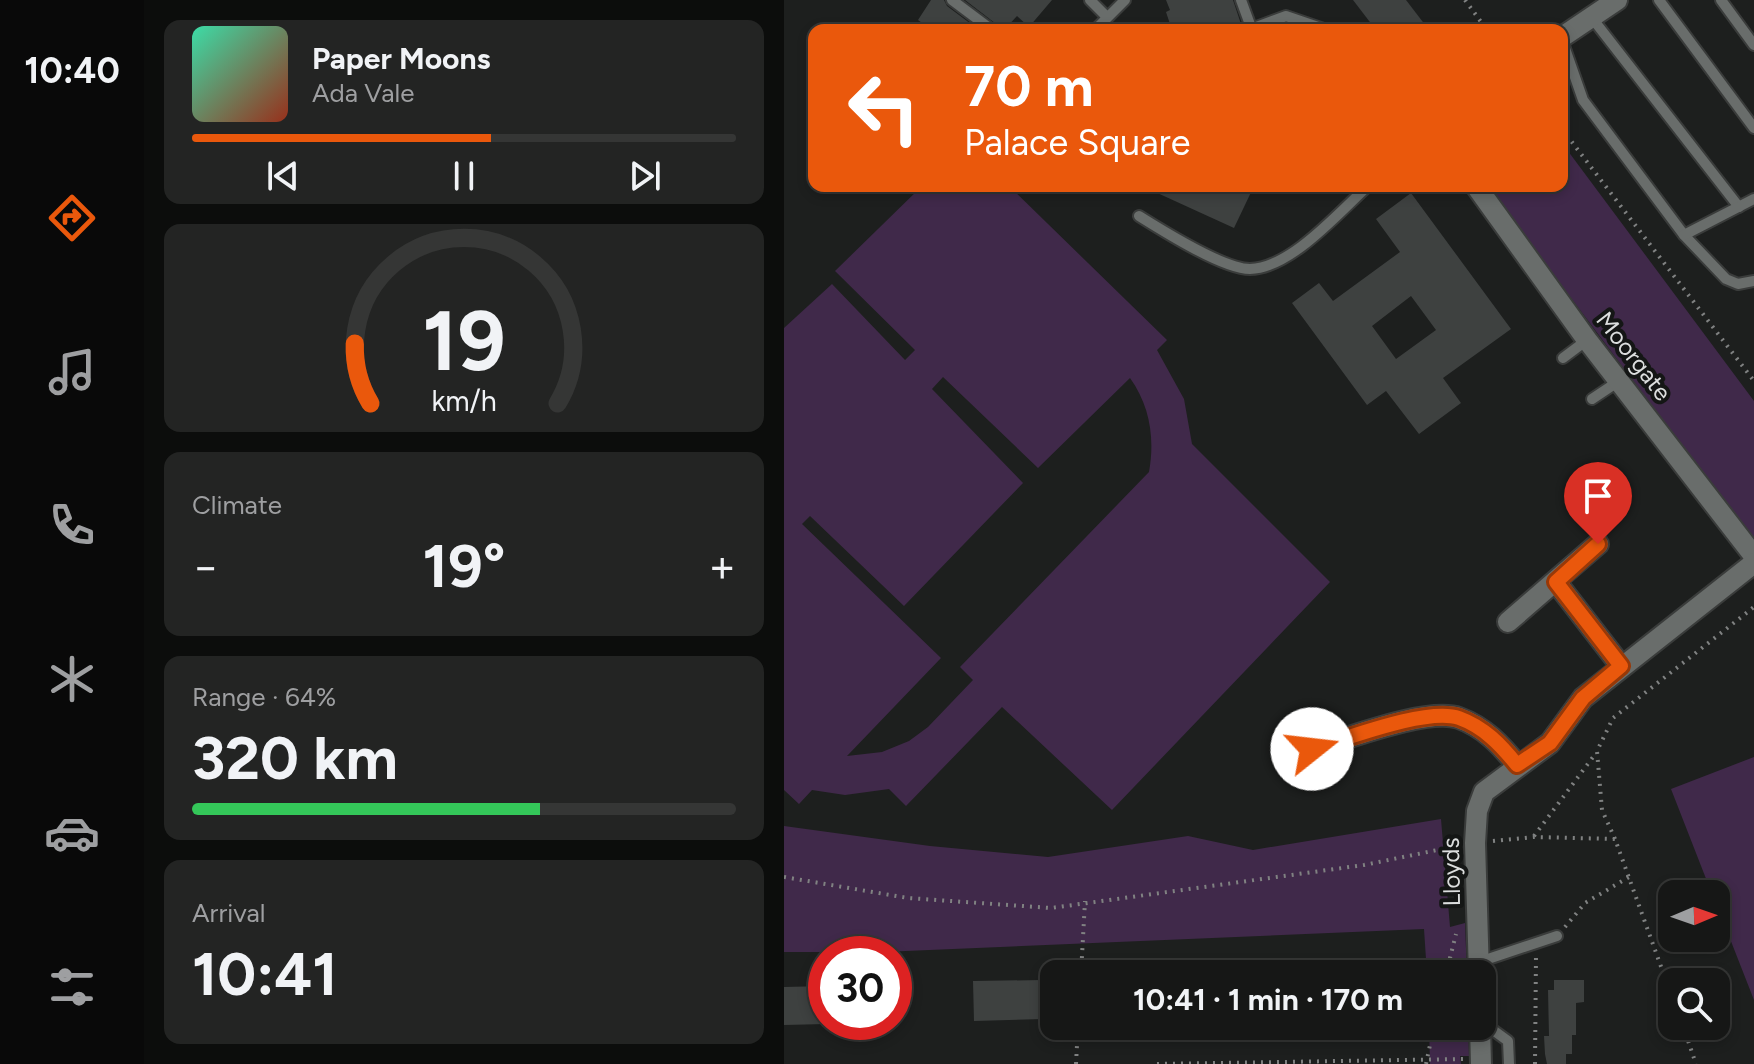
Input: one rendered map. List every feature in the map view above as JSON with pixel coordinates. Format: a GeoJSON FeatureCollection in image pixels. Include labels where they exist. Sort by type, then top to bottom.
{"type":"FeatureCollection","features":[{"type":"Feature","properties":{"kind":"street"},"geometry":{"type":"LineString","coordinates":[[1568,34],[1617,0]]}},
{"type":"Feature","properties":{"kind":"street","name":"Moorgate"},"geometry":{"type":"LineString","coordinates":[[1480,192],[1587,340],[1754,556]]}},
{"type":"Feature","properties":{"kind":"street"},"geometry":{"type":"LineString","coordinates":[[1508,622],[1598,544]]}},
{"type":"Feature","properties":{"kind":"street"},"geometry":{"type":"LineString","coordinates":[[1312,749],[1414,718],[1457,717],[1496,739],[1509,771],[1550,743],[1583,698],[1754,563]]}},
{"type":"Feature","properties":{"kind":"street"},"geometry":{"type":"LineString","coordinates":[[1556,582],[1621,666]]}},
{"type":"Feature","properties":{"kind":"street","name":"Lloyds"},"geometry":{"type":"LineString","coordinates":[[1479,960],[1477,811],[1484,792],[1509,771]]}},
{"type":"Feature","properties":{"kind":"street"},"geometry":{"type":"LineString","coordinates":[[1481,1040],[1481,1061]]}},
{"type":"Feature","properties":{"kind":"lane"},"geometry":{"type":"LineString","coordinates":[[952,0],[984,24]]}},
{"type":"Feature","properties":{"kind":"lane"},"geometry":{"type":"LineString","coordinates":[[1090,0],[1107,17]]}},
{"type":"Feature","properties":{"kind":"lane"},"geometry":{"type":"LineString","coordinates":[[1101,24],[1125,0]]}},
{"type":"Feature","properties":{"kind":"lane"},"geometry":{"type":"LineString","coordinates":[[1241,0],[1249,24]]}},
{"type":"Feature","properties":{"kind":"lane"},"geometry":{"type":"LineString","coordinates":[[1659,0],[1754,128]]}},
{"type":"Feature","properties":{"kind":"lane"},"geometry":{"type":"LineString","coordinates":[[1721,0],[1754,45]]}},
{"type":"Feature","properties":{"kind":"lane"},"geometry":{"type":"LineString","coordinates":[[1264,24],[1286,16],[1309,24]]}},
{"type":"Feature","properties":{"kind":"lane"},"geometry":{"type":"LineString","coordinates":[[1592,18],[1739,207]]}},
{"type":"Feature","properties":{"kind":"lane"},"geometry":{"type":"LineString","coordinates":[[1568,56],[1583,100],[1684,235],[1720,275],[1738,284],[1754,281]]}},
{"type":"Feature","properties":{"kind":"lane"},"geometry":{"type":"LineString","coordinates":[[1139,216],[1194,249],[1248,269],[1283,261],[1361,192]]}},
{"type":"Feature","properties":{"kind":"lane"},"geometry":{"type":"LineString","coordinates":[[1684,235],[1754,199]]}},
{"type":"Feature","properties":{"kind":"lane"},"geometry":{"type":"LineString","coordinates":[[1563,358],[1587,340]]}},
{"type":"Feature","properties":{"kind":"lane"},"geometry":{"type":"LineString","coordinates":[[1592,399],[1619,381]]}},
{"type":"Feature","properties":{"kind":"lane"},"geometry":{"type":"LineString","coordinates":[[1496,961],[1557,936]]}},
{"type":"Feature","properties":{"kind":"lane"},"geometry":{"type":"LineString","coordinates":[[1496,1033],[1508,1041],[1509,1064]]}},
{"type":"Feature","properties":{"kind":"path"},"geometry":{"type":"LineString","coordinates":[[1465,0],[1483,24]]}},
{"type":"Feature","properties":{"kind":"path"},"geometry":{"type":"LineString","coordinates":[[1568,137],[1754,381]]}},
{"type":"Feature","properties":{"kind":"path"},"geometry":{"type":"LineString","coordinates":[[1534,837],[1597,751],[1613,718],[1754,607]]}},
{"type":"Feature","properties":{"kind":"path"},"geometry":{"type":"LineString","coordinates":[[1597,751],[1602,810],[1662,968]]}},
{"type":"Feature","properties":{"kind":"path"},"geometry":{"type":"LineString","coordinates":[[784,877],[908,898],[1051,908],[1364,865],[1475,843],[1534,837],[1615,839]]}},
{"type":"Feature","properties":{"kind":"path"},"geometry":{"type":"LineString","coordinates":[[1557,936],[1585,903],[1629,877]]}},
{"type":"Feature","properties":{"kind":"path"},"geometry":{"type":"LineString","coordinates":[[1082,960],[1085,901]]}},
{"type":"Feature","properties":{"kind":"path"},"geometry":{"type":"LineString","coordinates":[[1535,1064],[1536,946]]}},
{"type":"Feature","properties":{"kind":"path"},"geometry":{"type":"LineString","coordinates":[[1076,1064],[1077,1040]]}},
{"type":"Feature","properties":{"kind":"path"},"geometry":{"type":"LineString","coordinates":[[1426,1062],[1431,1040]]}},
{"type":"Feature","properties":{"kind":"path"},"geometry":{"type":"LineString","coordinates":[[1688,1040],[1696,1064]]}},
{"type":"Feature","properties":{"kind":"path"},"geometry":{"type":"LineString","coordinates":[[1157,1064],[1481,1061]]}},
{"type":"Feature","properties":{"kind":"shaded area"},"geometry":{"type":"Polygon","coordinates":[[[1568,151],[1754,401],[1754,542],[1492,192],[1568,192],[1568,151]]]}},
{"type":"Feature","properties":{"kind":"shaded area"},"geometry":{"type":"Polygon","coordinates":[[[916,192],[1015,192],[1167,340],[1157,350],[1184,399],[1192,444],[1330,582],[1112,810],[1002,707],[906,806],[889,789],[845,795],[812,790],[799,804],[784,790],[784,328],[832,284],[905,360],[915,350],[835,271],[916,192]],[[943,377],[932,389],[1023,483],[904,606],[810,516],[802,524],[941,658],[847,756],[882,752],[909,741],[928,727],[973,680],[960,667],[1149,472],[1149,423],[1142,400],[1130,378],[1038,468],[943,377]]]}},
{"type":"Feature","properties":{"kind":"shaded area"},"geometry":{"type":"Polygon","coordinates":[[[1754,757],[1754,1000],[1730,939],[1730,880],[1707,880],[1671,789],[1754,757]]]}},
{"type":"Feature","properties":{"kind":"shaded area"},"geometry":{"type":"Polygon","coordinates":[[[1441,819],[1450,927],[1465,923],[1466,960],[1426,960],[1424,929],[912,951],[912,936],[808,936],[808,952],[784,952],[784,826],[930,846],[1048,857],[1188,836],[1253,850],[1441,819]]]}},
{"type":"Feature","properties":{"kind":"shaded area"},"geometry":{"type":"Polygon","coordinates":[[[1429,1040],[1468,1040],[1469,1056],[1460,1056],[1461,1064],[1430,1064],[1429,1040]]]}},
{"type":"Feature","properties":{"kind":"building"},"geometry":{"type":"Polygon","coordinates":[[[931,0],[944,0],[947,6],[971,24],[924,24],[918,20],[931,0]]]}},
{"type":"Feature","properties":{"kind":"building"},"geometry":{"type":"Polygon","coordinates":[[[965,0],[1052,0],[1032,24],[1026,24],[1017,16],[1010,24],[996,24],[965,0]]]}},
{"type":"Feature","properties":{"kind":"building"},"geometry":{"type":"Polygon","coordinates":[[[1166,0],[1233,0],[1241,24],[1170,24],[1166,12],[1170,10],[1166,0]]]}},
{"type":"Feature","properties":{"kind":"building"},"geometry":{"type":"Polygon","coordinates":[[[1353,0],[1406,0],[1424,24],[1371,24],[1353,0]]]}},
{"type":"Feature","properties":{"kind":"building"},"geometry":{"type":"Polygon","coordinates":[[[1155,192],[1251,192],[1234,228],[1155,192]]]}},
{"type":"Feature","properties":{"kind":"building"},"geometry":{"type":"Polygon","coordinates":[[[1411,193],[1511,329],[1443,378],[1461,403],[1419,434],[1386,391],[1367,405],[1292,303],[1319,283],[1333,301],[1400,252],[1376,219],[1411,193]],[[1411,296],[1372,326],[1396,359],[1436,330],[1411,296]]]}},
{"type":"Feature","properties":{"kind":"building"},"geometry":{"type":"Polygon","coordinates":[[[1040,980],[1040,1019],[974,1021],[973,981],[1040,980]]]}},
{"type":"Feature","properties":{"kind":"building"},"geometry":{"type":"Polygon","coordinates":[[[1554,980],[1584,980],[1584,1002],[1576,1003],[1576,1035],[1572,1035],[1572,1054],[1566,1054],[1566,1064],[1547,1064],[1545,1054],[1544,1036],[1549,1036],[1548,990],[1554,990],[1554,980]]]}},
{"type":"Feature","properties":{"kind":"building"},"geometry":{"type":"Polygon","coordinates":[[[808,986],[808,1024],[784,1025],[784,987],[808,986]]]}},
{"type":"Feature","properties":{"kind":"route"},"geometry":{"type":"LineString","coordinates":[[1312,749],[1414,718],[1457,717],[1496,739],[1517,765],[1550,743],[1583,698],[1621,666],[1556,582],[1598,544]]}}]}
